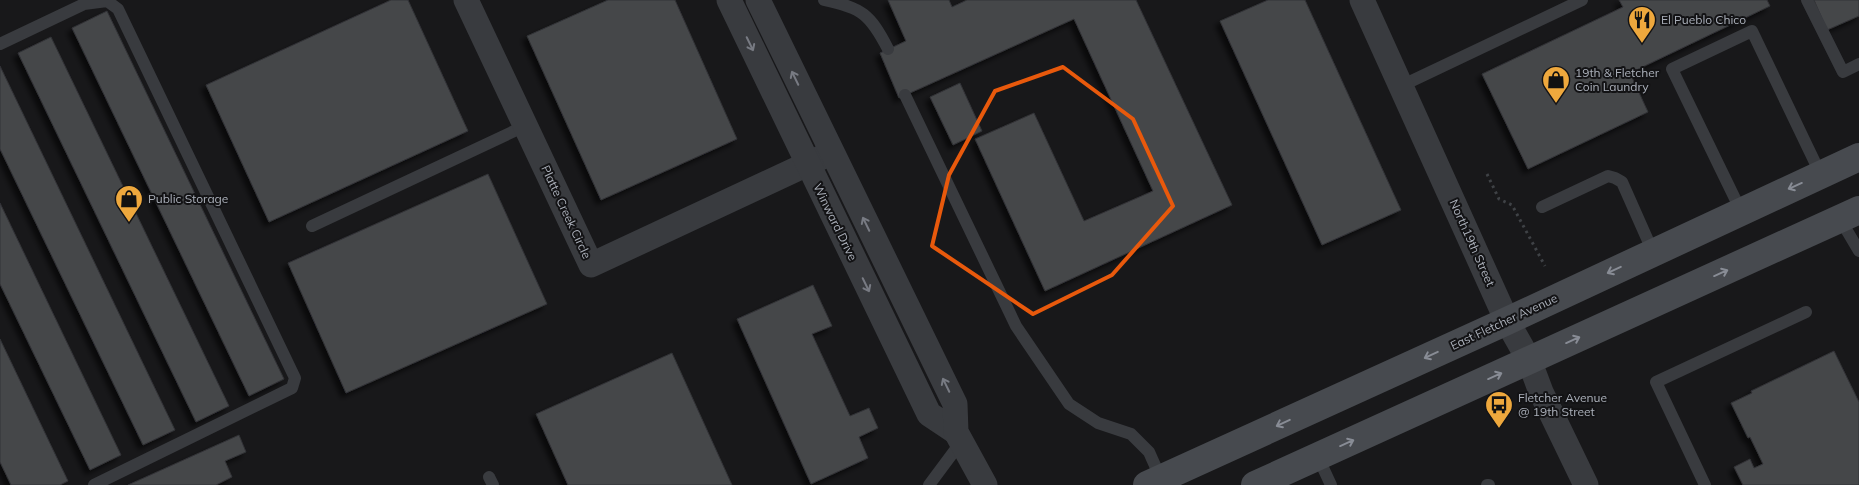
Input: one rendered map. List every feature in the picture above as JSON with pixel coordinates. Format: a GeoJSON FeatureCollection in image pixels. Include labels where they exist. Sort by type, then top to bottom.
{"type":"FeatureCollection","features":[{"type":"Feature","properties":{"kind":"main road","name":"East Fletcher Avenue"},"geometry":{"type":"LineString","coordinates":[[1154,482],[1507,321],[1859,157]]}},
{"type":"Feature","properties":{"kind":"main road"},"geometry":{"type":"LineString","coordinates":[[1255,485],[1849,215]]}},
{"type":"Feature","properties":{"kind":"street","name":"Platte Creek Circle"},"geometry":{"type":"LineString","coordinates":[[466,0],[591,265],[831,153]]}},
{"type":"Feature","properties":{"kind":"street","name":"Winward Drive"},"geometry":{"type":"LineString","coordinates":[[729,0],[929,414],[962,444],[985,485]]}},
{"type":"Feature","properties":{"kind":"street","name":"Winward Drive"},"geometry":{"type":"LineString","coordinates":[[758,0],[955,404],[962,444]]}},
{"type":"Feature","properties":{"kind":"street","name":"North19th Street"},"geometry":{"type":"LineString","coordinates":[[1362,0],[1507,321],[1529,360],[1541,392],[1586,485]]}},
{"type":"Feature","properties":{"kind":"lane"},"geometry":{"type":"LineString","coordinates":[[824,0],[846,5],[865,15],[874,23],[888,49]]}},
{"type":"Feature","properties":{"kind":"lane"},"geometry":{"type":"LineString","coordinates":[[1401,86],[1582,0]]}},
{"type":"Feature","properties":{"kind":"lane"},"geometry":{"type":"LineString","coordinates":[[1807,0],[1843,72],[1859,64]]}},
{"type":"Feature","properties":{"kind":"lane"},"geometry":{"type":"LineString","coordinates":[[0,44],[84,4],[107,1],[118,9],[295,378],[292,388],[94,485]]}},
{"type":"Feature","properties":{"kind":"lane"},"geometry":{"type":"LineString","coordinates":[[1741,211],[1672,69],[1752,31],[1821,175]]}},
{"type":"Feature","properties":{"kind":"lane"},"geometry":{"type":"LineString","coordinates":[[906,95],[1016,326],[1069,404],[1098,423],[1131,434],[1149,452],[1154,482]]}},
{"type":"Feature","properties":{"kind":"lane"},"geometry":{"type":"LineString","coordinates":[[312,226],[525,126]]}},
{"type":"Feature","properties":{"kind":"lane"},"geometry":{"type":"LineString","coordinates":[[1542,206],[1608,176],[1615,178],[1622,182],[1653,252]]}},
{"type":"Feature","properties":{"kind":"lane"},"geometry":{"type":"LineString","coordinates":[[1849,215],[1859,251]]}},
{"type":"Feature","properties":{"kind":"lane"},"geometry":{"type":"LineString","coordinates":[[1705,485],[1656,382],[1806,312]]}},
{"type":"Feature","properties":{"kind":"lane"},"geometry":{"type":"LineString","coordinates":[[929,485],[962,444]]}},
{"type":"Feature","properties":{"kind":"lane"},"geometry":{"type":"LineString","coordinates":[[1318,457],[1331,485]]}},
{"type":"Feature","properties":{"kind":"path"},"geometry":{"type":"LineString","coordinates":[[1487,174],[1499,199],[1512,205],[1545,266]]}},
{"type":"Feature","properties":{"kind":"highlighted area"},"geometry":{"type":"Polygon","coordinates":[[[1063,67],[1133,119],[1173,206],[1112,275],[1033,314],[932,246],[949,175],[995,91],[1063,67]]]}},
{"type":"Feature","properties":{"kind":"building"},"geometry":{"type":"Polygon","coordinates":[[[391,0],[408,0],[468,131],[269,222],[206,85],[391,0]]]}},
{"type":"Feature","properties":{"kind":"building"},"geometry":{"type":"Polygon","coordinates":[[[608,0],[675,0],[737,139],[601,200],[527,36],[608,0]]]}},
{"type":"Feature","properties":{"kind":"building"},"geometry":{"type":"Polygon","coordinates":[[[888,0],[949,0],[952,7],[967,0],[1136,0],[1232,205],[1045,291],[975,139],[1034,113],[1084,221],[1153,191],[1074,19],[899,98],[880,53],[906,41],[888,0]]]}},
{"type":"Feature","properties":{"kind":"building"},"geometry":{"type":"Polygon","coordinates":[[[1268,0],[1305,0],[1401,210],[1322,245],[1220,21],[1268,0]]]}},
{"type":"Feature","properties":{"kind":"building"},"geometry":{"type":"Polygon","coordinates":[[[1619,0],[1767,0],[1770,6],[1630,73],[1648,112],[1528,169],[1482,74],[1623,7],[1619,0]]]}},
{"type":"Feature","properties":{"kind":"building"},"geometry":{"type":"Polygon","coordinates":[[[1814,0],[1859,0],[1859,16],[1827,30],[1814,0]]]}},
{"type":"Feature","properties":{"kind":"building"},"geometry":{"type":"Polygon","coordinates":[[[107,11],[284,379],[249,396],[72,28],[107,11]]]}},
{"type":"Feature","properties":{"kind":"building"},"geometry":{"type":"Polygon","coordinates":[[[51,37],[229,406],[196,422],[18,53],[51,37]]]}},
{"type":"Feature","properties":{"kind":"building"},"geometry":{"type":"Polygon","coordinates":[[[0,66],[175,430],[143,445],[0,149],[0,66]]]}},
{"type":"Feature","properties":{"kind":"building"},"geometry":{"type":"Polygon","coordinates":[[[960,83],[982,131],[953,145],[930,97],[960,83]]]}},
{"type":"Feature","properties":{"kind":"building"},"geometry":{"type":"Polygon","coordinates":[[[488,174],[547,304],[346,393],[288,263],[488,174]]]}},
{"type":"Feature","properties":{"kind":"building"},"geometry":{"type":"Polygon","coordinates":[[[0,203],[121,455],[90,470],[0,284],[0,203]]]}},
{"type":"Feature","properties":{"kind":"building"},"geometry":{"type":"Polygon","coordinates":[[[813,285],[832,326],[812,334],[850,416],[869,408],[878,428],[859,437],[868,458],[811,484],[737,319],[813,285]]]}},
{"type":"Feature","properties":{"kind":"building"},"geometry":{"type":"Polygon","coordinates":[[[0,339],[68,481],[60,485],[11,485],[0,462],[0,339]]]}},
{"type":"Feature","properties":{"kind":"building"},"geometry":{"type":"Polygon","coordinates":[[[1834,351],[1859,402],[1859,485],[1743,485],[1734,467],[1750,459],[1754,468],[1763,464],[1731,403],[1752,393],[1751,391],[1834,351]]]}},
{"type":"Feature","properties":{"kind":"building"},"geometry":{"type":"Polygon","coordinates":[[[672,353],[732,485],[568,485],[536,414],[672,353]]]}},
{"type":"Feature","properties":{"kind":"building"},"geometry":{"type":"Polygon","coordinates":[[[239,435],[246,452],[225,461],[232,477],[216,485],[128,485],[239,435]]]}},
{"type":"Feature","properties":{"kind":"place","name":"El Pueblo Chico"},"geometry":{"type":"Point","coordinates":[1642,44]}},
{"type":"Feature","properties":{"kind":"place","name":"19th & Fletcher Coin Laundry"},"geometry":{"type":"Point","coordinates":[1556,104]}},
{"type":"Feature","properties":{"kind":"place","name":"Public Storage"},"geometry":{"type":"Point","coordinates":[129,223]}},
{"type":"Feature","properties":{"kind":"place","name":"Fletcher Avenue @ 19th Street"},"geometry":{"type":"Point","coordinates":[1499,429]}}]}
